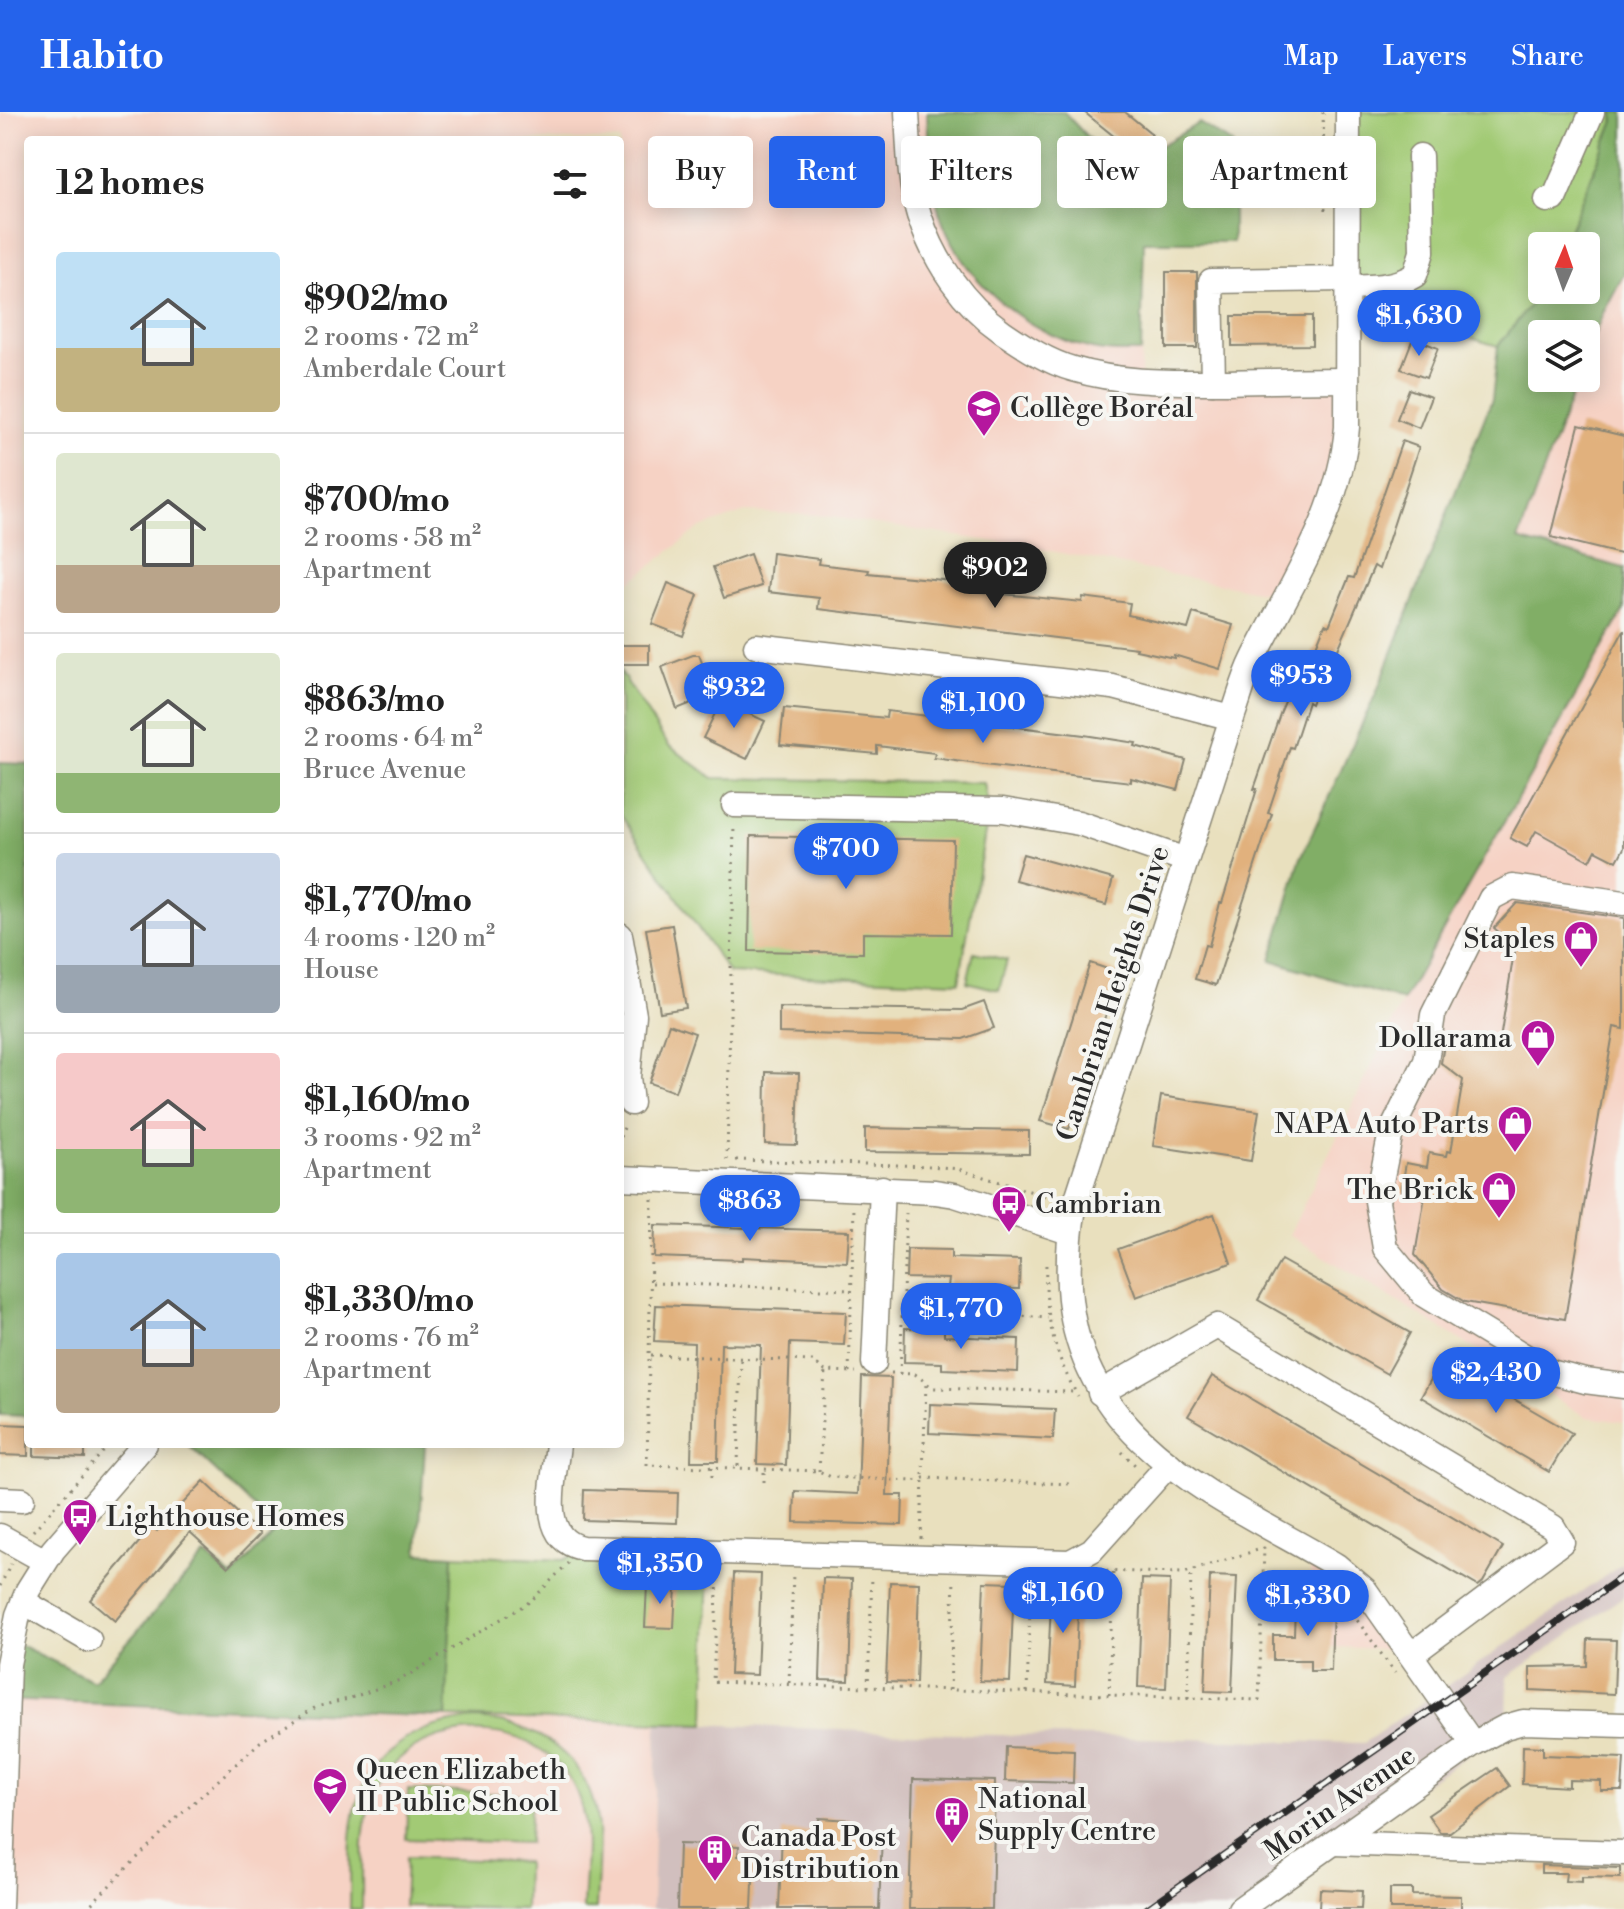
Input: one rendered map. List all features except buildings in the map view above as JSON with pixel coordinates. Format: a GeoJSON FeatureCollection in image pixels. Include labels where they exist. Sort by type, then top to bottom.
{"type":"FeatureCollection","features":[{"type":"Feature","properties":{"kind":"street"},"geometry":{"type":"LineString","coordinates":[[907,112],[913,187],[929,241],[950,279],[990,323],[1042,357],[1071,369],[1155,383],[1347,380]]}},
{"type":"Feature","properties":{"kind":"street","name":"Cambrian Heights Drive"},"geometry":{"type":"LineString","coordinates":[[1348,112],[1345,449],[1332,505],[1252,662],[1232,718],[1074,1208],[1069,1232],[1068,1272],[1073,1321],[1091,1397],[1136,1437],[1161,1473],[1337,1566],[1354,1579],[1473,1744]]}},
{"type":"Feature","properties":{"kind":"street"},"geometry":{"type":"LineString","coordinates":[[1547,200],[1554,199],[1592,112]]}},
{"type":"Feature","properties":{"kind":"street"},"geometry":{"type":"LineString","coordinates":[[1213,382],[1211,281],[1389,286],[1415,275],[1422,252],[1420,156]]}},
{"type":"Feature","properties":{"kind":"street"},"geometry":{"type":"LineString","coordinates":[[756,646],[1113,687],[1232,718]]}},
{"type":"Feature","properties":{"kind":"street"},"geometry":{"type":"LineString","coordinates":[[734,805],[1003,810],[1079,823],[1186,860]]}},
{"type":"Feature","properties":{"kind":"street"},"geometry":{"type":"LineString","coordinates":[[1624,903],[1512,887],[1491,898],[1433,1015],[1426,1061],[1391,1132],[1377,1201],[1385,1248],[1424,1295],[1551,1372],[1585,1381],[1624,1386]]}},
{"type":"Feature","properties":{"kind":"street"},"geometry":{"type":"LineString","coordinates":[[624,977],[634,1015],[625,1049],[628,1113]]}},
{"type":"Feature","properties":{"kind":"street"},"geometry":{"type":"LineString","coordinates":[[624,1178],[882,1188],[955,1195],[1069,1232]]}},
{"type":"Feature","properties":{"kind":"street"},"geometry":{"type":"LineString","coordinates":[[874,1363],[882,1188]]}},
{"type":"Feature","properties":{"kind":"street"},"geometry":{"type":"LineString","coordinates":[[1091,1397],[1217,1326],[1553,1527],[1562,1542],[1411,1655]]}},
{"type":"Feature","properties":{"kind":"street"},"geometry":{"type":"LineString","coordinates":[[0,1907],[11,1640],[24,1602],[45,1561],[142,1448]]}},
{"type":"Feature","properties":{"kind":"street"},"geometry":{"type":"LineString","coordinates":[[558,1448],[552,1523],[562,1540],[582,1548],[1070,1562],[1092,1550],[1161,1473]]}},
{"type":"Feature","properties":{"kind":"street"},"geometry":{"type":"LineString","coordinates":[[10,1542],[45,1561]]}},
{"type":"Feature","properties":{"kind":"street"},"geometry":{"type":"LineString","coordinates":[[24,1602],[89,1640]]}},
{"type":"Feature","properties":{"kind":"street","name":"Morin Avenue"},"geometry":{"type":"LineString","coordinates":[[1240,1909],[1473,1744],[1505,1727],[1523,1722],[1624,1725]]}},
{"type":"Feature","properties":{"kind":"street"},"geometry":{"type":"LineString","coordinates":[[1334,1843],[1624,1853]]}},
{"type":"Feature","properties":{"kind":"path"},"geometry":{"type":"LineString","coordinates":[[1323,112],[1325,219]]}},
{"type":"Feature","properties":{"kind":"path"},"geometry":{"type":"LineString","coordinates":[[727,1160],[734,805]]}},
{"type":"Feature","properties":{"kind":"path"},"geometry":{"type":"LineString","coordinates":[[624,1125],[628,1113]]}},
{"type":"Feature","properties":{"kind":"path"},"geometry":{"type":"LineString","coordinates":[[652,1179],[647,1465],[819,1471],[831,1477],[914,1481],[924,1478],[1070,1484]]}},
{"type":"Feature","properties":{"kind":"path"},"geometry":{"type":"LineString","coordinates":[[849,1372],[855,1187]]}},
{"type":"Feature","properties":{"kind":"path"},"geometry":{"type":"LineString","coordinates":[[899,1374],[907,1190]]}},
{"type":"Feature","properties":{"kind":"path"},"geometry":{"type":"LineString","coordinates":[[1046,1263],[1048,1318],[1060,1357],[1091,1397]]}},
{"type":"Feature","properties":{"kind":"path"},"geometry":{"type":"LineString","coordinates":[[651,1283],[852,1290]]}},
{"type":"Feature","properties":{"kind":"path"},"geometry":{"type":"LineString","coordinates":[[903,1308],[1048,1318]]}},
{"type":"Feature","properties":{"kind":"path"},"geometry":{"type":"LineString","coordinates":[[738,1468],[741,1358]]}},
{"type":"Feature","properties":{"kind":"path"},"geometry":{"type":"LineString","coordinates":[[819,1471],[825,1371]]}},
{"type":"Feature","properties":{"kind":"path"},"geometry":{"type":"LineString","coordinates":[[920,1558],[926,1383]]}},
{"type":"Feature","properties":{"kind":"path"},"geometry":{"type":"LineString","coordinates":[[0,1586],[10,1542],[106,1448]]}},
{"type":"Feature","properties":{"kind":"path"},"geometry":{"type":"LineString","coordinates":[[1119,1449],[1161,1473]]}},
{"type":"Feature","properties":{"kind":"path"},"geometry":{"type":"LineString","coordinates":[[712,1467],[712,1479]]}},
{"type":"Feature","properties":{"kind":"path"},"geometry":{"type":"LineString","coordinates":[[764,1469],[764,1482]]}},
{"type":"Feature","properties":{"kind":"path"},"geometry":{"type":"LineString","coordinates":[[1252,1541],[1275,1555]]}},
{"type":"Feature","properties":{"kind":"path"},"geometry":{"type":"LineString","coordinates":[[86,1909],[177,1818],[260,1742],[316,1707],[400,1680],[531,1601],[551,1584],[582,1548]]}},
{"type":"Feature","properties":{"kind":"path"},"geometry":{"type":"LineString","coordinates":[[1081,1558],[1096,1572],[1184,1573],[1264,1548]]}},
{"type":"Feature","properties":{"kind":"path"},"geometry":{"type":"LineString","coordinates":[[718,1553],[713,1682],[1259,1700],[1264,1548]]}},
{"type":"Feature","properties":{"kind":"path"},"geometry":{"type":"LineString","coordinates":[[789,1684],[794,1555]]}},
{"type":"Feature","properties":{"kind":"path"},"geometry":{"type":"LineString","coordinates":[[868,1687],[873,1557]]}},
{"type":"Feature","properties":{"kind":"path"},"geometry":{"type":"LineString","coordinates":[[950,1690],[954,1559]]}},
{"type":"Feature","properties":{"kind":"path"},"geometry":{"type":"LineString","coordinates":[[1027,1692],[1032,1561]]}},
{"type":"Feature","properties":{"kind":"path"},"geometry":{"type":"LineString","coordinates":[[1188,1698],[1191,1570]]}},
{"type":"Feature","properties":{"kind":"path"},"geometry":{"type":"LineString","coordinates":[[1109,1695],[1113,1572]]}},
{"type":"Feature","properties":{"kind":"path"},"geometry":{"type":"LineString","coordinates":[[1318,1581],[1347,1606],[1399,1678]]}},
{"type":"Feature","properties":{"kind":"shaded area","name":"Collège Boréal"},"geometry":{"type":"Polygon","coordinates":[[[0,112],[1064,112],[1087,136],[1057,136],[1057,208],[1167,208],[1167,140],[1199,123],[1220,136],[1183,136],[1183,208],[1233,208],[1233,242],[1143,242],[1141,383],[1348,381],[1349,427],[1288,597],[1030,547],[817,515],[745,512],[698,529],[624,587],[624,136],[24,136],[24,764],[0,763],[0,112]]]}},
{"type":"Feature","properties":{"kind":"shaded area"},"geometry":{"type":"Polygon","coordinates":[[[1624,274],[1624,568],[1517,540],[1573,392],[1600,392],[1600,321],[1624,274]]]}},
{"type":"Feature","properties":{"kind":"shaded area"},"geometry":{"type":"Polygon","coordinates":[[[1624,610],[1624,1422],[1586,1417],[1289,1235],[1403,1001],[1624,610]]]}},
{"type":"Feature","properties":{"kind":"shaded area"},"geometry":{"type":"Polygon","coordinates":[[[1311,1552],[1336,1567],[1405,1650],[1308,1646],[1311,1552]]]}},
{"type":"Feature","properties":{"kind":"shaded area"},"geometry":{"type":"Polygon","coordinates":[[[1624,1563],[1624,1596],[1508,1677],[1507,1728],[1242,1909],[652,1909],[657,1722],[909,1733],[1364,1743],[1624,1563]]]}},
{"type":"Feature","properties":{"kind":"shaded area","name":"Queen Elizabeth II Public School"},"geometry":{"type":"Polygon","coordinates":[[[8,1701],[657,1722],[652,1909],[1,1909],[8,1701]]]}},
{"type":"Feature","properties":{"kind":"green space"},"geometry":{"type":"Polygon","coordinates":[[[927,112],[1064,112],[1086,136],[1057,136],[1057,208],[1167,208],[1167,142],[1199,123],[1220,136],[1183,136],[1183,208],[1233,208],[1233,242],[1144,242],[1141,352],[1098,350],[1066,341],[1017,314],[975,277],[946,230],[938,208],[1041,208],[1041,136],[929,136],[927,112]]]}},
{"type":"Feature","properties":{"kind":"green space"},"geometry":{"type":"Polygon","coordinates":[[[1349,112],[1613,112],[1615,119],[1569,232],[1528,232],[1528,304],[1531,304],[1498,346],[1349,302],[1349,208],[1376,208],[1376,136],[1349,136],[1349,112]]]}},
{"type":"Feature","properties":{"kind":"green space"},"geometry":{"type":"Polygon","coordinates":[[[1613,112],[1624,112],[1624,274],[1600,321],[1528,320],[1528,392],[1573,392],[1518,540],[1624,568],[1624,610],[1403,1001],[1271,960],[1300,860],[1377,691],[1492,399],[1498,346],[1531,304],[1600,304],[1600,232],[1569,232],[1615,119],[1613,112]]]}},
{"type":"Feature","properties":{"kind":"green space"},"geometry":{"type":"Polygon","coordinates":[[[624,677],[668,745],[713,778],[984,783],[989,810],[959,982],[729,973],[624,820],[624,677]]]}},
{"type":"Feature","properties":{"kind":"green space"},"geometry":{"type":"Polygon","coordinates":[[[0,763],[24,764],[24,1416],[0,1415],[0,763]]]}},
{"type":"Feature","properties":{"kind":"green space"},"geometry":{"type":"Polygon","coordinates":[[[974,952],[1007,960],[999,990],[967,982],[974,952]]]}},
{"type":"Feature","properties":{"kind":"green space"},"geometry":{"type":"Polygon","coordinates":[[[191,1448],[425,1448],[418,1553],[453,1555],[446,1717],[0,1700],[12,1641],[93,1681],[205,1555],[232,1577],[276,1528],[191,1448]]]}},
{"type":"Feature","properties":{"kind":"green space"},"geometry":{"type":"Polygon","coordinates":[[[582,1550],[709,1553],[705,1724],[446,1717],[453,1555],[563,1560],[582,1550]]]}},
{"type":"Feature","properties":{"kind":"green space"},"geometry":{"type":"Polygon","coordinates":[[[475,1719],[520,1728],[540,1737],[573,1764],[585,1782],[594,1804],[598,1828],[596,1909],[583,1909],[585,1825],[579,1799],[565,1772],[543,1752],[517,1738],[488,1732],[458,1733],[429,1741],[404,1755],[383,1777],[365,1824],[362,1909],[350,1909],[353,1822],[362,1789],[372,1771],[384,1756],[416,1734],[434,1726],[475,1719]]]}},
{"type":"Feature","properties":{"kind":"green space"},"geometry":{"type":"Polygon","coordinates":[[[408,1790],[531,1795],[529,1843],[406,1839],[408,1790]]]}},
{"type":"Feature","properties":{"kind":"green space"},"geometry":{"type":"Polygon","coordinates":[[[406,1857],[526,1862],[525,1909],[404,1906],[406,1857]]]}},
{"type":"Feature","properties":{"kind":"railway"},"geometry":{"type":"LineString","coordinates":[[1147,1909],[1624,1576]]}},
{"type":"Feature","properties":{"kind":"place","name":"Collège Boréal"},"geometry":{"type":"Point","coordinates":[984,438]}},
{"type":"Feature","properties":{"kind":"place","name":"Staples"},"geometry":{"type":"Point","coordinates":[1581,969]}},
{"type":"Feature","properties":{"kind":"place","name":"Dollarama"},"geometry":{"type":"Point","coordinates":[1538,1068]}},
{"type":"Feature","properties":{"kind":"place","name":"NAPA Auto Parts"},"geometry":{"type":"Point","coordinates":[1515,1154]}},
{"type":"Feature","properties":{"kind":"place","name":"The Brick"},"geometry":{"type":"Point","coordinates":[1499,1220]}},
{"type":"Feature","properties":{"kind":"place","name":"Cambrian"},"geometry":{"type":"Point","coordinates":[1009,1234]}},
{"type":"Feature","properties":{"kind":"place","name":"Lighthouse Homes"},"geometry":{"type":"Point","coordinates":[80,1547]}},
{"type":"Feature","properties":{"kind":"place","name":"Queen Elizabeth II Public School"},"geometry":{"type":"Point","coordinates":[330,1816]}},
{"type":"Feature","properties":{"kind":"place","name":"National Supply Centre"},"geometry":{"type":"Point","coordinates":[952,1845]}},
{"type":"Feature","properties":{"kind":"place","name":"Canada Post Distribution"},"geometry":{"type":"Point","coordinates":[715,1883]}}]}
